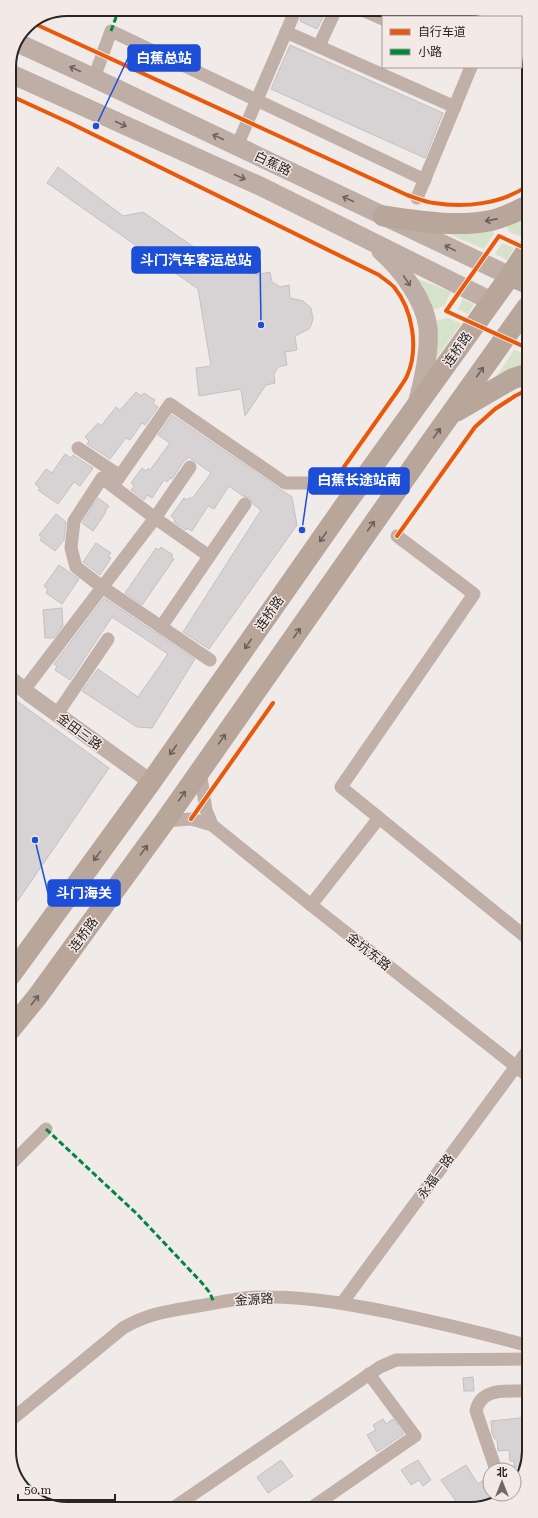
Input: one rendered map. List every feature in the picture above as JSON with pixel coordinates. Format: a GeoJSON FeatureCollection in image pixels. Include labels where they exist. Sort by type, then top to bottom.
{"type":"FeatureCollection","features":[{"type":"Feature","properties":{"kind":"main road","name":"白蕉路"},"geometry":{"type":"LineString","coordinates":[[21,45],[519,280]]}},
{"type":"Feature","properties":{"kind":"main road"},"geometry":{"type":"LineString","coordinates":[[16,76],[262,187],[491,301],[522,312]]}},
{"type":"Feature","properties":{"kind":"main road"},"geometry":{"type":"LineString","coordinates":[[383,216],[414,220],[466,223],[493,220],[522,208]]}},
{"type":"Feature","properties":{"kind":"main road"},"geometry":{"type":"LineString","coordinates":[[372,242],[390,259],[404,277],[423,307],[426,317],[428,329],[425,363],[422,386],[416,408]]}},
{"type":"Feature","properties":{"kind":"main road","name":"连桥路"},"geometry":{"type":"LineString","coordinates":[[16,968],[151,782],[336,518],[399,432],[491,301],[519,280],[522,269]]}},
{"type":"Feature","properties":{"kind":"main road","name":"连桥路"},"geometry":{"type":"LineString","coordinates":[[16,1023],[37,998],[165,821],[425,450],[522,317]]}},
{"type":"Feature","properties":{"kind":"main road"},"geometry":{"type":"LineString","coordinates":[[450,415],[512,379],[522,376]]}},
{"type":"Feature","properties":{"kind":"main road"},"geometry":{"type":"LineString","coordinates":[[399,432],[425,450]]}},
{"type":"Feature","properties":{"kind":"street"},"geometry":{"type":"LineString","coordinates":[[237,146],[293,16]]}},
{"type":"Feature","properties":{"kind":"street"},"geometry":{"type":"LineString","coordinates":[[319,46],[333,16]]}},
{"type":"Feature","properties":{"kind":"street"},"geometry":{"type":"LineString","coordinates":[[94,78],[111,31],[424,180]]}},
{"type":"Feature","properties":{"kind":"street"},"geometry":{"type":"LineString","coordinates":[[286,32],[319,46],[390,72],[455,107]]}},
{"type":"Feature","properties":{"kind":"street"},"geometry":{"type":"LineString","coordinates":[[417,198],[471,68]]}},
{"type":"Feature","properties":{"kind":"street"},"geometry":{"type":"LineString","coordinates":[[117,481],[170,404],[285,483],[316,483]]}},
{"type":"Feature","properties":{"kind":"street"},"geometry":{"type":"LineString","coordinates":[[78,448],[117,481],[155,518],[209,556]]}},
{"type":"Feature","properties":{"kind":"street"},"geometry":{"type":"LineString","coordinates":[[24,690],[155,518],[190,467]]}},
{"type":"Feature","properties":{"kind":"street"},"geometry":{"type":"LineString","coordinates":[[117,481],[102,478],[74,521],[71,548],[76,567],[102,587],[210,660]]}},
{"type":"Feature","properties":{"kind":"street"},"geometry":{"type":"LineString","coordinates":[[161,627],[245,504]]}},
{"type":"Feature","properties":{"kind":"street"},"geometry":{"type":"LineString","coordinates":[[397,536],[474,594],[341,787],[522,934]]}},
{"type":"Feature","properties":{"kind":"street"},"geometry":{"type":"LineString","coordinates":[[57,714],[108,639]]}},
{"type":"Feature","properties":{"kind":"street","name":"金田三路"},"geometry":{"type":"LineString","coordinates":[[16,683],[151,782]]}},
{"type":"Feature","properties":{"kind":"street"},"geometry":{"type":"LineString","coordinates":[[200,771],[206,810],[212,825]]}},
{"type":"Feature","properties":{"kind":"street"},"geometry":{"type":"LineString","coordinates":[[311,905],[379,818]]}},
{"type":"Feature","properties":{"kind":"street","name":"金坑东路"},"geometry":{"type":"LineString","coordinates":[[165,821],[191,819],[212,825],[522,1071]]}},
{"type":"Feature","properties":{"kind":"street","name":"永福一路"},"geometry":{"type":"LineString","coordinates":[[342,1303],[522,1058]]}},
{"type":"Feature","properties":{"kind":"street"},"geometry":{"type":"LineString","coordinates":[[16,1159],[46,1129]]}},
{"type":"Feature","properties":{"kind":"street","name":"金源路"},"geometry":{"type":"LineString","coordinates":[[16,1416],[123,1328],[139,1319],[155,1313],[243,1298],[295,1298],[342,1303],[462,1328],[522,1344]]}},
{"type":"Feature","properties":{"kind":"street"},"geometry":{"type":"LineString","coordinates":[[182,1502],[369,1374],[396,1360],[522,1359]]}},
{"type":"Feature","properties":{"kind":"street"},"geometry":{"type":"LineString","coordinates":[[320,1502],[415,1436],[369,1374]]}},
{"type":"Feature","properties":{"kind":"street"},"geometry":{"type":"LineString","coordinates":[[493,1462],[476,1411],[477,1405],[480,1399],[490,1393],[522,1391]]}},
{"type":"Feature","properties":{"kind":"green space"},"geometry":{"type":"Polygon","coordinates":[[[522,214],[522,237],[509,232],[505,222],[522,214]]]}},
{"type":"Feature","properties":{"kind":"green space"},"geometry":{"type":"Polygon","coordinates":[[[492,224],[494,234],[484,249],[442,231],[492,224]]]}},
{"type":"Feature","properties":{"kind":"green space"},"geometry":{"type":"Polygon","coordinates":[[[502,243],[514,248],[507,260],[495,254],[502,243]]]}},
{"type":"Feature","properties":{"kind":"green space"},"geometry":{"type":"Polygon","coordinates":[[[413,277],[451,292],[444,306],[430,311],[413,277]]]}},
{"type":"Feature","properties":{"kind":"green space"},"geometry":{"type":"Polygon","coordinates":[[[463,299],[474,304],[468,314],[458,309],[463,299]]]}},
{"type":"Feature","properties":{"kind":"green space"},"geometry":{"type":"Polygon","coordinates":[[[449,318],[461,324],[437,357],[434,355],[433,321],[449,318]]]}},
{"type":"Feature","properties":{"kind":"green space"},"geometry":{"type":"Polygon","coordinates":[[[514,350],[522,353],[522,369],[495,379],[514,350]]]}},
{"type":"Feature","properties":{"kind":"building"},"geometry":{"type":"Polygon","coordinates":[[[302,16],[324,16],[317,29],[300,21],[302,16]]]}},
{"type":"Feature","properties":{"kind":"building"},"geometry":{"type":"Polygon","coordinates":[[[290,45],[443,113],[425,158],[271,89],[290,45]]]}},
{"type":"Feature","properties":{"kind":"building"},"geometry":{"type":"Polygon","coordinates":[[[58,167],[123,216],[143,212],[220,265],[217,249],[236,261],[253,258],[256,275],[270,272],[272,282],[280,287],[289,285],[290,298],[303,301],[311,308],[313,319],[309,329],[295,336],[297,350],[285,352],[287,365],[278,367],[274,374],[275,383],[266,385],[245,416],[241,389],[199,396],[196,368],[211,366],[198,289],[47,183],[58,167]]]}},
{"type":"Feature","properties":{"kind":"building"},"geometry":{"type":"Polygon","coordinates":[[[136,392],[141,396],[144,393],[155,400],[153,403],[158,407],[145,425],[142,423],[130,440],[126,438],[110,459],[87,444],[89,441],[85,437],[98,423],[101,426],[116,407],[120,410],[136,392]]]}},
{"type":"Feature","properties":{"kind":"building"},"geometry":{"type":"Polygon","coordinates":[[[172,415],[292,497],[297,525],[209,649],[183,632],[261,510],[253,504],[250,498],[243,496],[229,486],[214,509],[208,506],[192,531],[187,528],[186,530],[174,522],[175,520],[171,516],[184,498],[187,500],[190,497],[192,499],[211,473],[189,457],[183,462],[172,479],[170,478],[167,482],[164,480],[152,498],[147,495],[144,500],[131,490],[134,486],[131,483],[142,468],[146,471],[148,468],[150,470],[170,443],[158,435],[172,415]]]}},
{"type":"Feature","properties":{"kind":"building"},"geometry":{"type":"Polygon","coordinates":[[[65,454],[71,458],[73,455],[93,468],[80,486],[74,482],[58,504],[38,490],[40,488],[35,484],[46,469],[52,473],[65,454]]]}},
{"type":"Feature","properties":{"kind":"building"},"geometry":{"type":"Polygon","coordinates":[[[98,498],[109,506],[93,531],[82,523],[98,498]]]}},
{"type":"Feature","properties":{"kind":"building"},"geometry":{"type":"Polygon","coordinates":[[[56,514],[66,522],[64,540],[55,551],[40,540],[42,537],[39,535],[56,514]]]}},
{"type":"Feature","properties":{"kind":"building"},"geometry":{"type":"Polygon","coordinates":[[[96,543],[111,553],[108,556],[111,558],[100,575],[83,562],[96,543]]]}},
{"type":"Feature","properties":{"kind":"building"},"geometry":{"type":"Polygon","coordinates":[[[161,547],[173,555],[171,557],[174,559],[142,605],[125,593],[156,548],[159,550],[161,547]]]}},
{"type":"Feature","properties":{"kind":"building"},"geometry":{"type":"Polygon","coordinates":[[[59,565],[79,579],[62,604],[46,593],[48,589],[44,586],[59,565]]]}},
{"type":"Feature","properties":{"kind":"building"},"geometry":{"type":"Polygon","coordinates":[[[104,598],[195,659],[152,728],[137,727],[82,691],[98,669],[138,697],[168,654],[112,617],[70,680],[55,670],[57,666],[54,664],[104,598]]]}},
{"type":"Feature","properties":{"kind":"building"},"geometry":{"type":"Polygon","coordinates":[[[62,608],[63,626],[54,638],[45,638],[43,610],[62,608]]]}},
{"type":"Feature","properties":{"kind":"building"},"geometry":{"type":"Polygon","coordinates":[[[16,700],[109,768],[16,903],[16,700]]]}},
{"type":"Feature","properties":{"kind":"building"},"geometry":{"type":"Polygon","coordinates":[[[473,1377],[474,1391],[464,1391],[463,1378],[473,1377]]]}},
{"type":"Feature","properties":{"kind":"building"},"geometry":{"type":"Polygon","coordinates":[[[522,1418],[521,1462],[510,1461],[509,1450],[498,1451],[497,1440],[494,1438],[491,1421],[522,1418]]]}},
{"type":"Feature","properties":{"kind":"building"},"geometry":{"type":"Polygon","coordinates":[[[383,1419],[386,1424],[393,1419],[404,1434],[377,1452],[367,1435],[376,1430],[373,1425],[383,1419]]]}},
{"type":"Feature","properties":{"kind":"building"},"geometry":{"type":"Polygon","coordinates":[[[281,1460],[293,1476],[268,1493],[257,1477],[281,1460]]]}},
{"type":"Feature","properties":{"kind":"building"},"geometry":{"type":"Polygon","coordinates":[[[418,1460],[431,1480],[423,1486],[419,1480],[411,1485],[401,1470],[418,1460]]]}},
{"type":"Feature","properties":{"kind":"building"},"geometry":{"type":"Polygon","coordinates":[[[466,1465],[478,1484],[482,1481],[482,1501],[456,1502],[441,1480],[466,1465]]]}},
{"type":"Feature","properties":{"kind":"marked path"},"geometry":{"type":"LineString","coordinates":[[111,31],[116,16]]}},
{"type":"Feature","properties":{"kind":"marked path"},"geometry":{"type":"LineString","coordinates":[[46,1129],[137,1214],[202,1283],[210,1293],[214,1303]]}},
{"type":"Feature","properties":{"kind":"cycle path"},"geometry":{"type":"LineString","coordinates":[[38,25],[420,200],[446,204],[470,205],[494,201],[522,189]]}},
{"type":"Feature","properties":{"kind":"cycle path"},"geometry":{"type":"LineString","coordinates":[[16,98],[70,123],[379,275],[394,287],[401,296],[410,318],[413,342],[411,365],[406,378],[399,389],[327,491]]}},
{"type":"Feature","properties":{"kind":"cycle path"},"geometry":{"type":"LineString","coordinates":[[522,247],[499,236],[446,311],[522,346]]}},
{"type":"Feature","properties":{"kind":"cycle path"},"geometry":{"type":"LineString","coordinates":[[397,536],[475,427],[495,409],[522,392]]}},
{"type":"Feature","properties":{"kind":"cycle path"},"geometry":{"type":"LineString","coordinates":[[191,819],[273,703]]}},
{"type":"Feature","properties":{"kind":"place","name":"白蕉总站"},"geometry":{"type":"Point","coordinates":[96,126]}},
{"type":"Feature","properties":{"kind":"place","name":"斗门汽车客运总站"},"geometry":{"type":"Point","coordinates":[261,325]}},
{"type":"Feature","properties":{"kind":"place","name":"白蕉长途站南"},"geometry":{"type":"Point","coordinates":[302,530]}},
{"type":"Feature","properties":{"kind":"place","name":"斗门海关"},"geometry":{"type":"Point","coordinates":[35,840]}}]}
